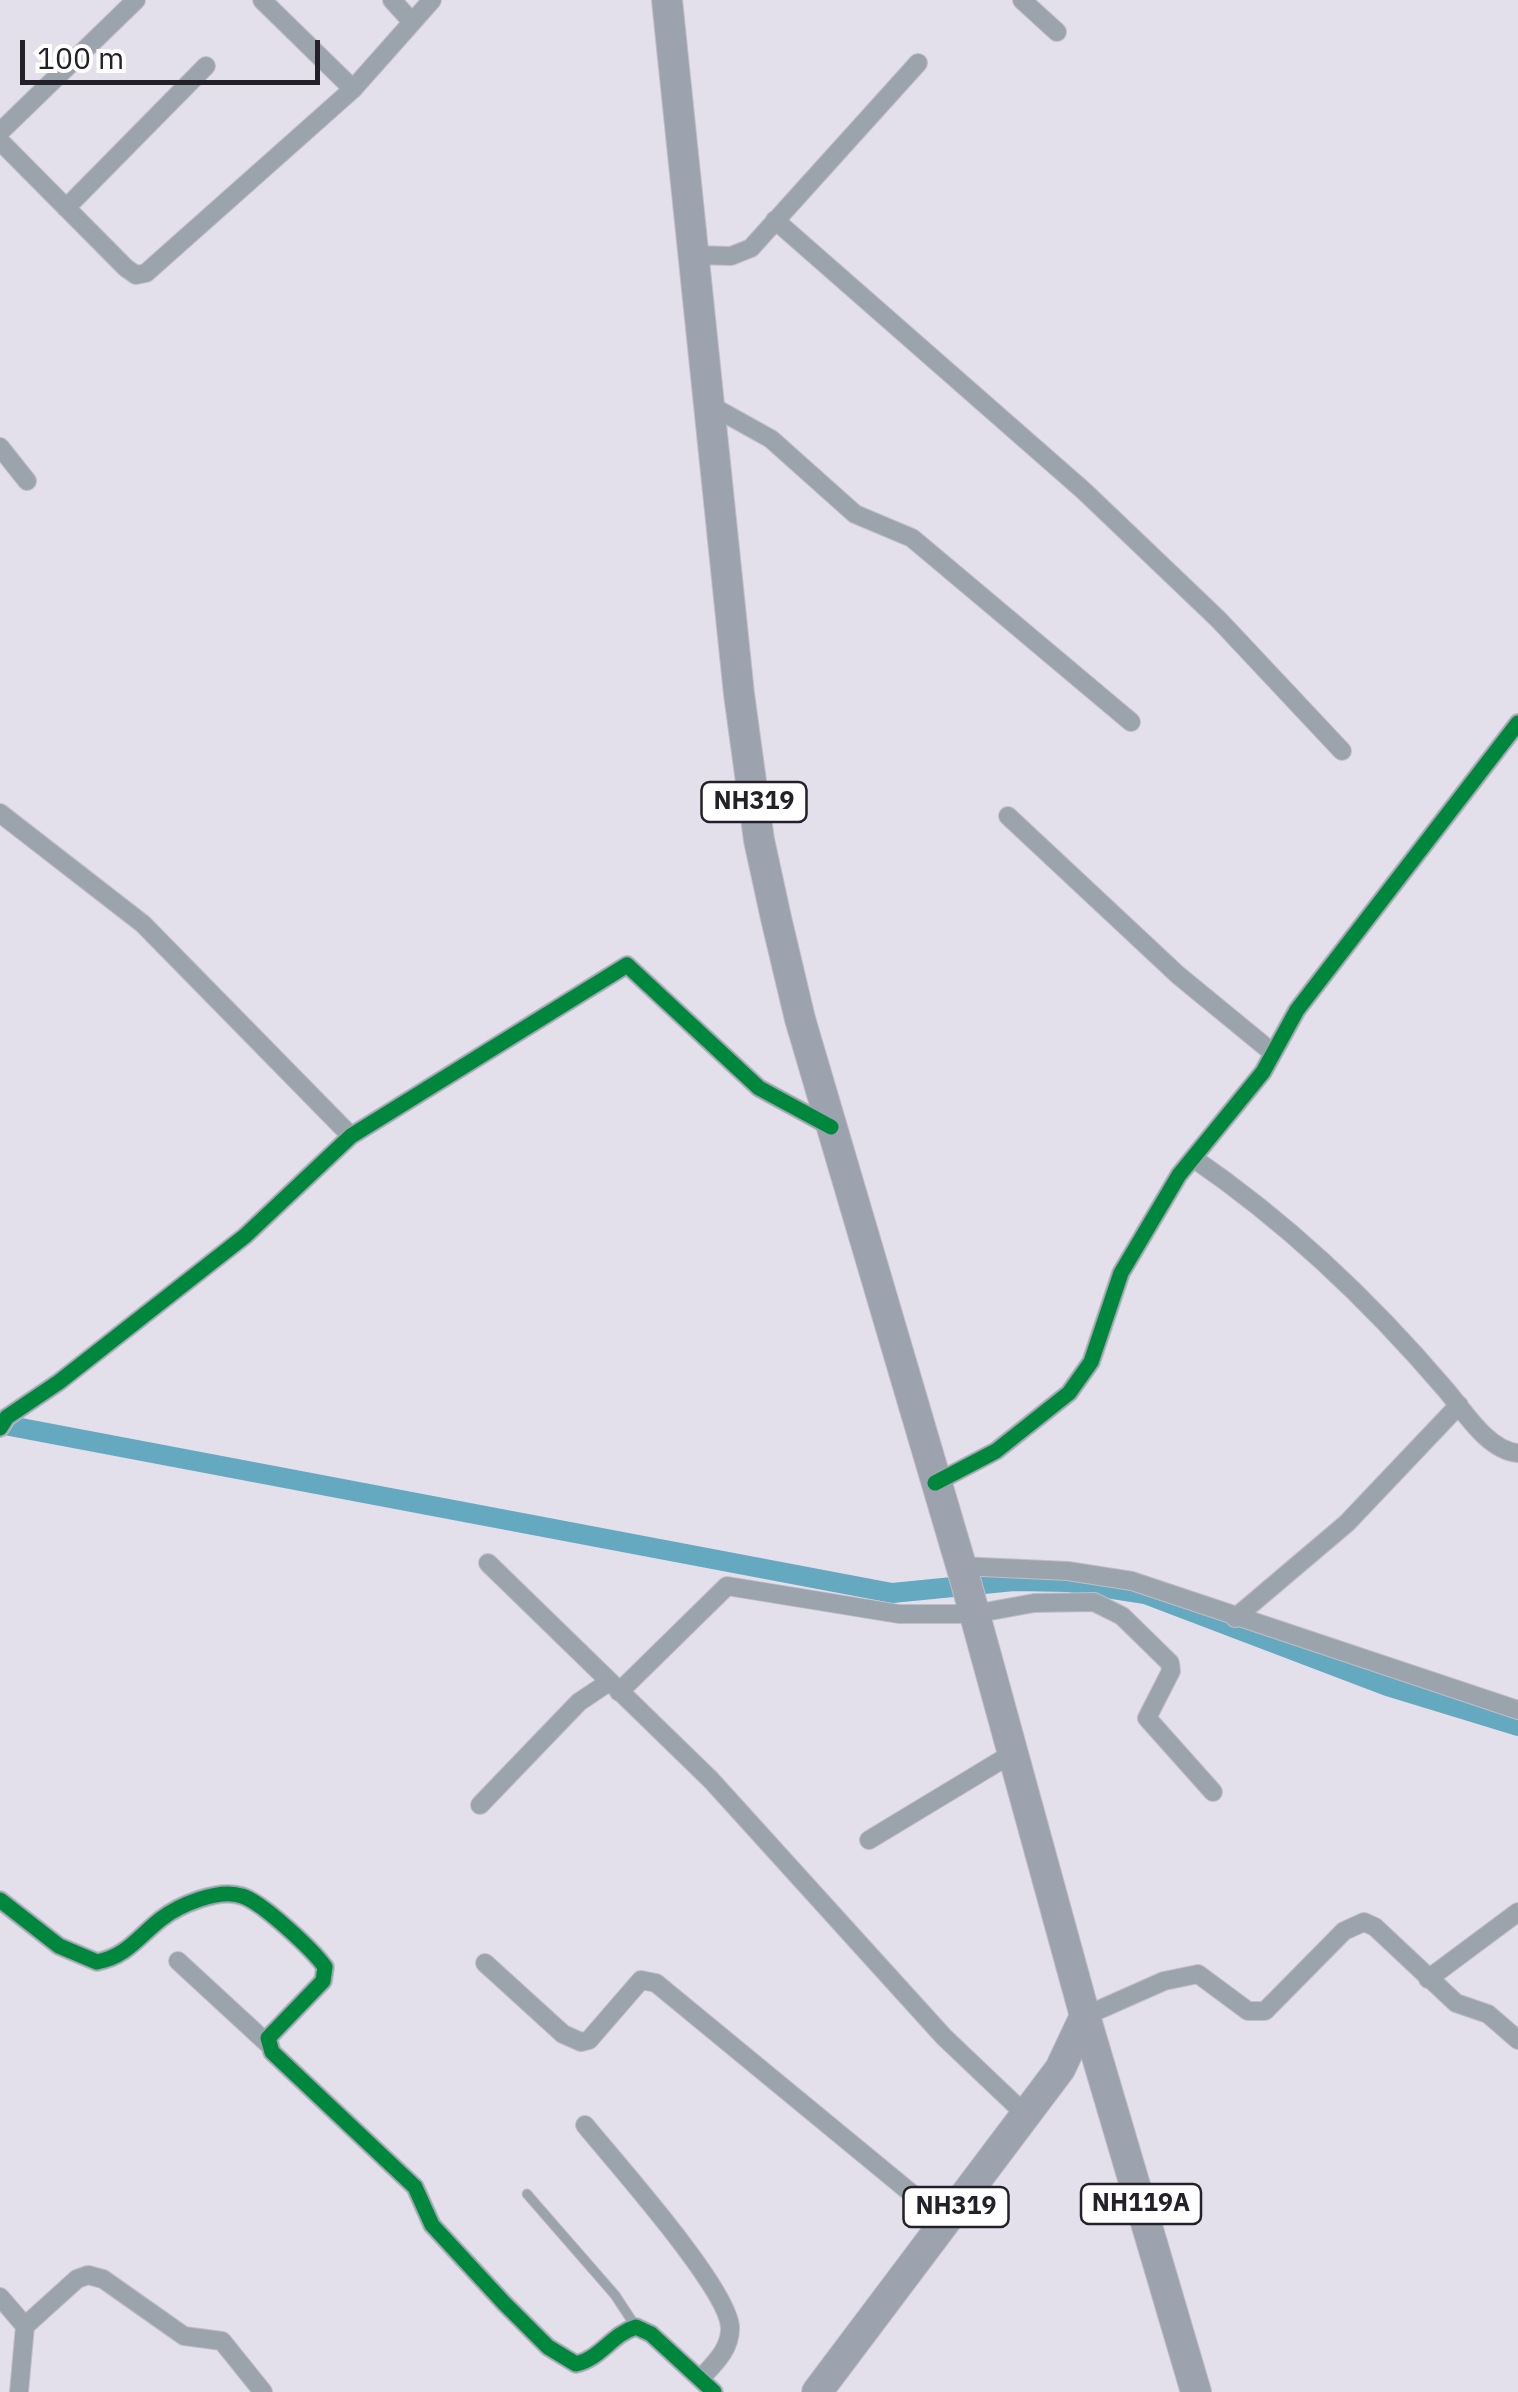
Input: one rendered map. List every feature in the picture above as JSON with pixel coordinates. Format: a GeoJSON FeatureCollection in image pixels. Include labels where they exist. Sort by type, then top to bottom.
{"type":"FeatureCollection","features":[{"type":"Feature","properties":{"kind":"highway","name":"NH319"},"geometry":{"type":"LineString","coordinates":[[667,0],[708,404],[759,840],[800,1019],[968,1591],[1085,2016],[1060,2069],[817,2392]]}},
{"type":"Feature","properties":{"kind":"highway","name":"NH119A"},"geometry":{"type":"LineString","coordinates":[[1085,2016],[1196,2392]]}},
{"type":"Feature","properties":{"kind":"street"},"geometry":{"type":"LineString","coordinates":[[0,132],[136,0]]}},
{"type":"Feature","properties":{"kind":"street"},"geometry":{"type":"LineString","coordinates":[[262,0],[353,89]]}},
{"type":"Feature","properties":{"kind":"street"},"geometry":{"type":"LineString","coordinates":[[392,0],[412,22]]}},
{"type":"Feature","properties":{"kind":"street"},"geometry":{"type":"LineString","coordinates":[[0,142],[126,268],[136,274],[146,272],[353,89],[432,0]]}},
{"type":"Feature","properties":{"kind":"street"},"geometry":{"type":"LineString","coordinates":[[1022,0],[1057,32]]}},
{"type":"Feature","properties":{"kind":"street"},"geometry":{"type":"LineString","coordinates":[[694,255],[741,255],[918,62]]}},
{"type":"Feature","properties":{"kind":"street"},"geometry":{"type":"LineString","coordinates":[[66,208],[206,66]]}},
{"type":"Feature","properties":{"kind":"street"},"geometry":{"type":"LineString","coordinates":[[775,220],[1084,491],[1231,632],[1342,751]]}},
{"type":"Feature","properties":{"kind":"street"},"geometry":{"type":"LineString","coordinates":[[708,404],[770,439],[855,514],[912,538],[1131,722]]}},
{"type":"Feature","properties":{"kind":"street"},"geometry":{"type":"LineString","coordinates":[[0,447],[27,481]]}},
{"type":"Feature","properties":{"kind":"street"},"geometry":{"type":"LineString","coordinates":[[935,1483],[996,1451],[1070,1393],[1091,1362],[1106,1308],[1134,1248],[1193,1158],[1273,1053],[1297,1010],[1517,726]]}},
{"type":"Feature","properties":{"kind":"street"},"geometry":{"type":"LineString","coordinates":[[0,813],[143,924],[352,1136]]}},
{"type":"Feature","properties":{"kind":"street"},"geometry":{"type":"LineString","coordinates":[[1008,816],[1178,975],[1273,1053]]}},
{"type":"Feature","properties":{"kind":"street"},"geometry":{"type":"LineString","coordinates":[[4,1422],[244,1236],[352,1136],[627,966],[759,1088],[832,1128]]}},
{"type":"Feature","properties":{"kind":"street"},"geometry":{"type":"LineString","coordinates":[[1193,1158],[1256,1202],[1322,1261],[1410,1348],[1503,1451],[1518,1454]]}},
{"type":"Feature","properties":{"kind":"street"},"geometry":{"type":"LineString","coordinates":[[1235,1618],[1346,1523],[1459,1405]]}},
{"type":"Feature","properties":{"kind":"street"},"geometry":{"type":"LineString","coordinates":[[488,1563],[710,1780],[944,2037],[1026,2115]]}},
{"type":"Feature","properties":{"kind":"street"},"geometry":{"type":"LineString","coordinates":[[480,1806],[578,1702],[614,1687],[727,1586],[899,1614],[968,1591],[1068,1570],[1116,1578],[1518,1710]]}},
{"type":"Feature","properties":{"kind":"street"},"geometry":{"type":"LineString","coordinates":[[968,1591],[1034,1603],[1094,1602],[1122,1616],[1170,1664],[1171,1672],[1147,1718],[1214,1792]]}},
{"type":"Feature","properties":{"kind":"street"},"geometry":{"type":"LineString","coordinates":[[869,1840],[1013,1753]]}},
{"type":"Feature","properties":{"kind":"street"},"geometry":{"type":"LineString","coordinates":[[0,1900],[58,1946],[97,1962],[128,1950],[177,1909],[196,1901],[243,1896],[326,1967],[323,1982],[272,2033],[268,2044]]}},
{"type":"Feature","properties":{"kind":"street"},"geometry":{"type":"LineString","coordinates":[[1428,1978],[1518,1912]]}},
{"type":"Feature","properties":{"kind":"street"},"geometry":{"type":"LineString","coordinates":[[1085,2016],[1164,1981],[1198,1974],[1248,2011],[1264,2010],[1344,1930],[1364,1922],[1375,1927],[1456,2003],[1488,2014],[1518,2040]]}},
{"type":"Feature","properties":{"kind":"street"},"geometry":{"type":"LineString","coordinates":[[178,1961],[415,2187],[432,2225],[556,2354],[576,2364],[588,2362],[616,2336],[636,2327],[707,2386],[730,2338],[723,2300],[585,2125]]}},
{"type":"Feature","properties":{"kind":"street"},"geometry":{"type":"LineString","coordinates":[[485,1963],[563,2034],[581,2042],[589,2040],[641,1980],[656,1983],[945,2222]]}},
{"type":"Feature","properties":{"kind":"street"},"geometry":{"type":"LineString","coordinates":[[24,2326],[78,2279],[88,2275],[102,2279],[184,2336],[222,2341],[263,2392]]}},
{"type":"Feature","properties":{"kind":"street"},"geometry":{"type":"LineString","coordinates":[[0,2297],[24,2326],[19,2392]]}},
{"type":"Feature","properties":{"kind":"lane"},"geometry":{"type":"LineString","coordinates":[[527,2194],[615,2294],[636,2327]]}},
{"type":"Feature","properties":{"kind":"waterway"},"geometry":{"type":"LineString","coordinates":[[0,1424],[892,1593],[1014,1581],[1069,1582],[1145,1594],[1387,1686],[1518,1726]]}},
{"type":"Feature","properties":{"kind":"cycle path"},"geometry":{"type":"LineString","coordinates":[[935,1483],[996,1451],[1069,1393],[1091,1362],[1121,1273],[1179,1175],[1263,1072],[1297,1010],[1518,723]]}},
{"type":"Feature","properties":{"kind":"cycle path"},"geometry":{"type":"LineString","coordinates":[[0,1428],[7,1417],[59,1382],[245,1236],[351,1136],[627,965],[759,1088],[831,1127]]}},
{"type":"Feature","properties":{"kind":"cycle path"},"geometry":{"type":"LineString","coordinates":[[0,1900],[59,1946],[97,1962],[124,1951],[161,1919],[188,1903],[233,1894],[262,1907],[325,1967],[323,1981],[268,2038],[272,2052],[415,2187],[432,2225],[504,2303],[548,2347],[576,2364],[636,2327],[651,2334],[714,2392]]}}]}
